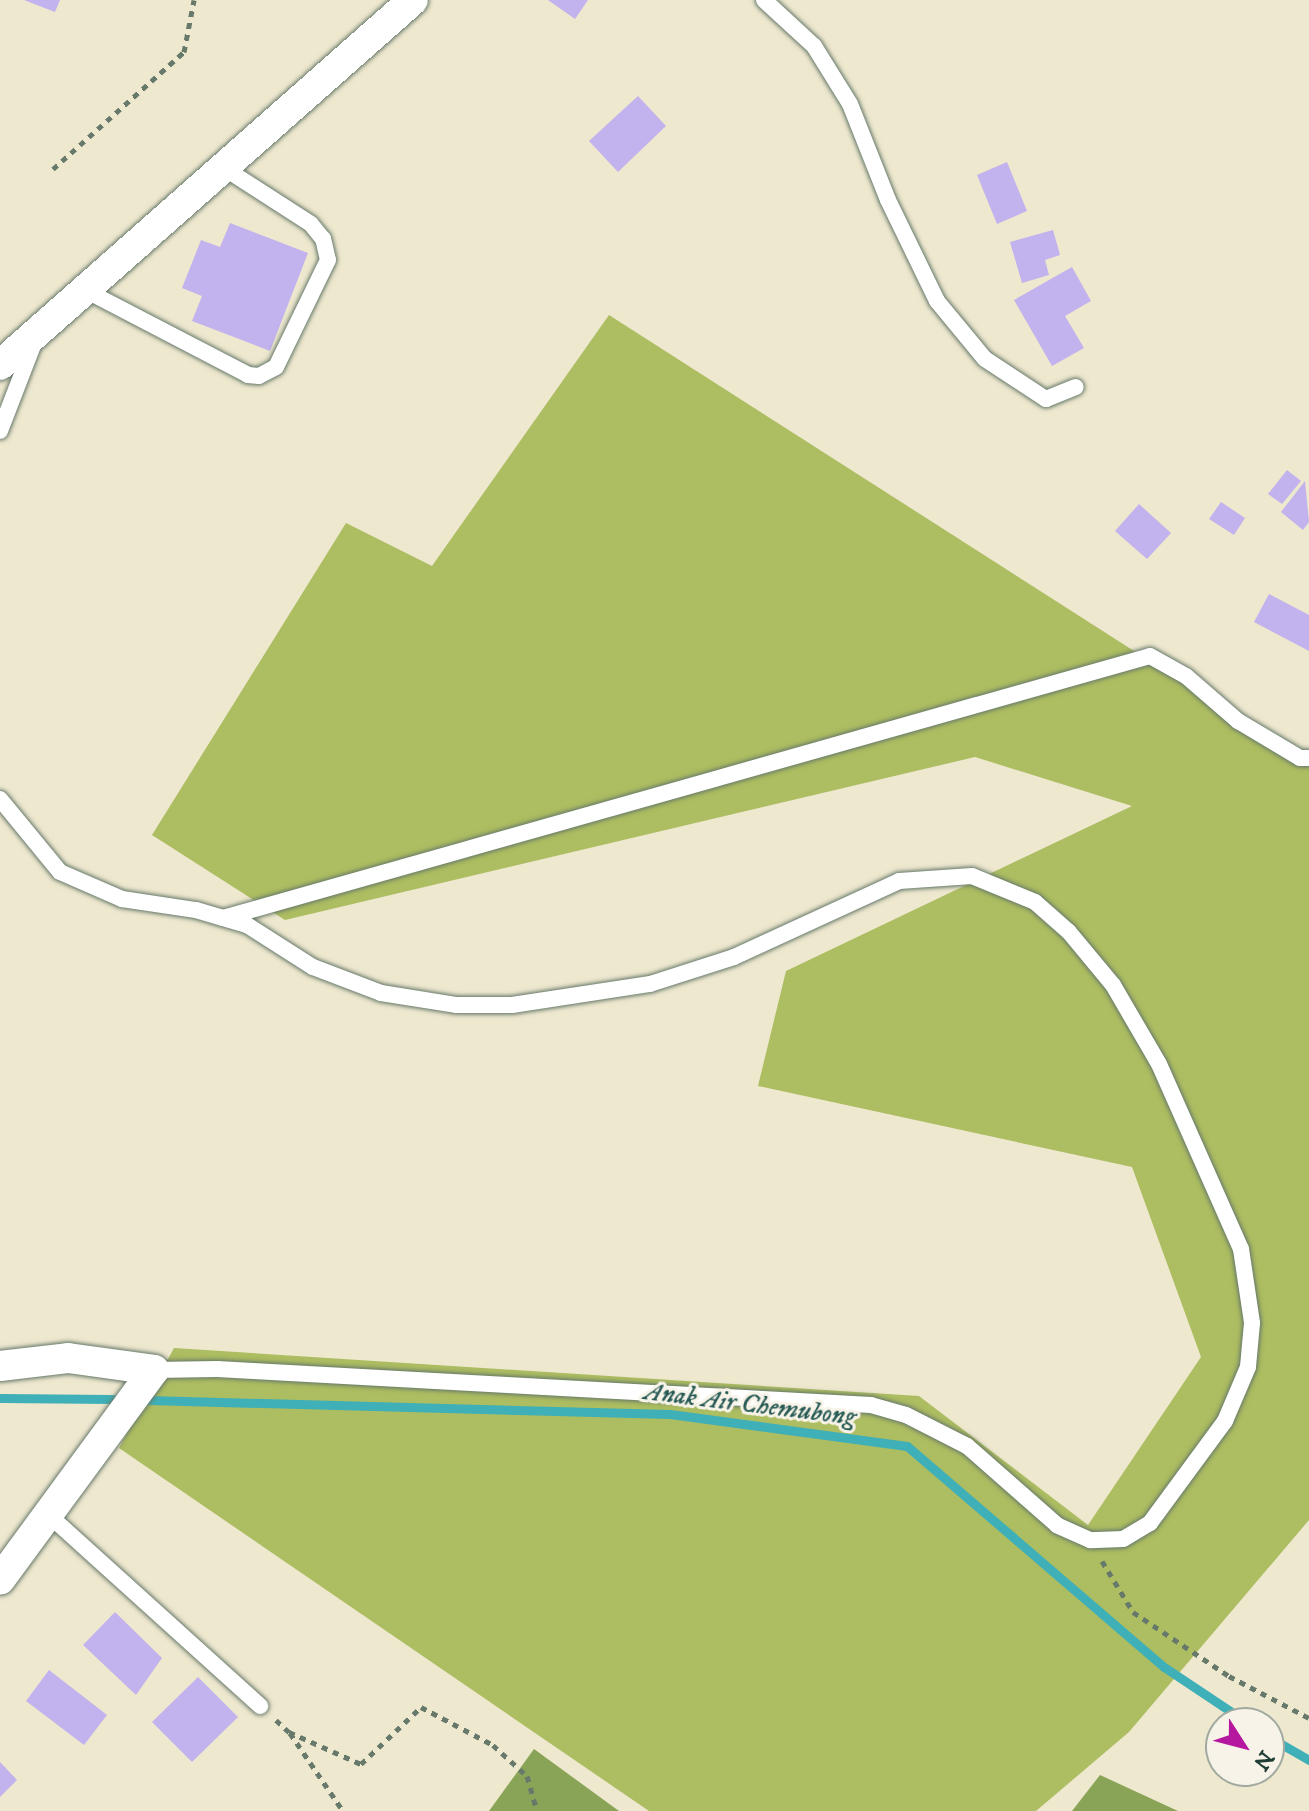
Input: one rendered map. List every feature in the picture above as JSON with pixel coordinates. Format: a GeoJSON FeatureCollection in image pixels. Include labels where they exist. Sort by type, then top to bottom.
{"type":"FeatureCollection","features":[{"type":"Feature","properties":{"kind":"street"},"geometry":{"type":"LineString","coordinates":[[0,365],[413,0]]}},
{"type":"Feature","properties":{"kind":"street"},"geometry":{"type":"LineString","coordinates":[[0,1366],[68,1358],[154,1370],[51,1517],[0,1580]]}},
{"type":"Feature","properties":{"kind":"lane"},"geometry":{"type":"LineString","coordinates":[[764,0],[814,46],[850,104],[888,200],[937,301],[985,359],[1046,399],[1076,387]]}},
{"type":"Feature","properties":{"kind":"lane"},"geometry":{"type":"LineString","coordinates":[[85,290],[248,375],[259,376],[276,367],[328,260],[323,239],[311,224],[224,168]]}},
{"type":"Feature","properties":{"kind":"lane"},"geometry":{"type":"LineString","coordinates":[[0,431],[39,331]]}},
{"type":"Feature","properties":{"kind":"lane"},"geometry":{"type":"LineString","coordinates":[[222,918],[1150,656],[1186,676],[1238,721],[1300,758],[1309,758]]}},
{"type":"Feature","properties":{"kind":"lane"},"geometry":{"type":"LineString","coordinates":[[0,799],[60,872],[122,899],[247,925],[313,967],[381,993],[457,1005],[512,1005],[650,984],[734,957],[899,881],[972,876],[1035,902],[1069,932],[1113,985],[1159,1064],[1241,1249],[1252,1323],[1248,1367],[1225,1421],[1150,1523],[1123,1539],[1090,1540],[1057,1525],[967,1446],[906,1415],[871,1405],[217,1369],[154,1370]]}},
{"type":"Feature","properties":{"kind":"lane"},"geometry":{"type":"LineString","coordinates":[[51,1517],[260,1706]]}},
{"type":"Feature","properties":{"kind":"path"},"geometry":{"type":"LineString","coordinates":[[53,169],[184,52],[194,0]]}},
{"type":"Feature","properties":{"kind":"path"},"geometry":{"type":"LineString","coordinates":[[1090,1540],[1133,1612],[1229,1676],[1309,1718]]}},
{"type":"Feature","properties":{"kind":"path"},"geometry":{"type":"LineString","coordinates":[[260,1706],[289,1732],[343,1811]]}},
{"type":"Feature","properties":{"kind":"path"},"geometry":{"type":"LineString","coordinates":[[289,1732],[361,1764],[421,1707],[493,1745],[527,1776],[537,1811]]}},
{"type":"Feature","properties":{"kind":"green space"},"geometry":{"type":"Polygon","coordinates":[[[609,315],[1309,763],[1309,1520],[1129,1732],[1036,1811],[649,1811],[119,1448],[174,1348],[919,1396],[1088,1525],[1201,1357],[1132,1167],[758,1086],[786,971],[1132,806],[975,757],[285,920],[152,835],[346,523],[432,566],[609,315]]]}},
{"type":"Feature","properties":{"kind":"green space"},"geometry":{"type":"Polygon","coordinates":[[[534,1749],[619,1811],[489,1811],[534,1749]]]}},
{"type":"Feature","properties":{"kind":"green space"},"geometry":{"type":"Polygon","coordinates":[[[1100,1775],[1178,1811],[1072,1811],[1100,1775]]]}},
{"type":"Feature","properties":{"kind":"building"},"geometry":{"type":"Polygon","coordinates":[[[24,0],[60,0],[55,12],[24,0]]]}},
{"type":"Feature","properties":{"kind":"building"},"geometry":{"type":"Polygon","coordinates":[[[548,0],[588,0],[575,19],[548,0]]]}},
{"type":"Feature","properties":{"kind":"building"},"geometry":{"type":"Polygon","coordinates":[[[638,96],[666,126],[618,172],[589,141],[638,96]]]}},
{"type":"Feature","properties":{"kind":"building"},"geometry":{"type":"Polygon","coordinates":[[[1007,162],[1027,211],[997,224],[977,175],[1007,162]]]}},
{"type":"Feature","properties":{"kind":"building"},"geometry":{"type":"Polygon","coordinates":[[[230,223],[308,253],[270,351],[192,321],[202,296],[182,288],[201,240],[220,247],[230,223]]]}},
{"type":"Feature","properties":{"kind":"building"},"geometry":{"type":"Polygon","coordinates":[[[1053,230],[1060,255],[1045,260],[1049,275],[1022,283],[1010,242],[1053,230]]]}},
{"type":"Feature","properties":{"kind":"building"},"geometry":{"type":"Polygon","coordinates":[[[1072,267],[1091,301],[1065,316],[1084,348],[1052,366],[1014,300],[1072,267]]]}},
{"type":"Feature","properties":{"kind":"building"},"geometry":{"type":"Polygon","coordinates":[[[1287,470],[1301,481],[1282,504],[1268,494],[1287,470]]]}},
{"type":"Feature","properties":{"kind":"building"},"geometry":{"type":"Polygon","coordinates":[[[1305,481],[1309,522],[1303,530],[1281,512],[1305,481]]]}},
{"type":"Feature","properties":{"kind":"building"},"geometry":{"type":"Polygon","coordinates":[[[1221,502],[1245,518],[1234,535],[1209,519],[1221,502]]]}},
{"type":"Feature","properties":{"kind":"building"},"geometry":{"type":"Polygon","coordinates":[[[1139,504],[1171,533],[1147,559],[1115,531],[1139,504]]]}},
{"type":"Feature","properties":{"kind":"building"},"geometry":{"type":"Polygon","coordinates":[[[1269,594],[1309,615],[1309,651],[1254,622],[1269,594]]]}},
{"type":"Feature","properties":{"kind":"building"},"geometry":{"type":"Polygon","coordinates":[[[115,1612],[162,1658],[136,1695],[83,1645],[115,1612]]]}},
{"type":"Feature","properties":{"kind":"building"},"geometry":{"type":"Polygon","coordinates":[[[49,1670],[107,1715],[84,1745],[26,1701],[49,1670]]]}},
{"type":"Feature","properties":{"kind":"building"},"geometry":{"type":"Polygon","coordinates":[[[198,1677],[238,1717],[192,1762],[152,1722],[198,1677]]]}},
{"type":"Feature","properties":{"kind":"building"},"geometry":{"type":"Polygon","coordinates":[[[0,1762],[17,1780],[0,1797],[0,1762]]]}},
{"type":"Feature","properties":{"kind":"waterway","name":"Anak Air Chemubong"},"geometry":{"type":"LineString","coordinates":[[0,1398],[113,1399]]}},
{"type":"Feature","properties":{"kind":"waterway","name":"Anak Air Chemubong"},"geometry":{"type":"LineString","coordinates":[[148,1400],[670,1414],[907,1446],[1164,1667],[1224,1707]]}},
{"type":"Feature","properties":{"kind":"waterway","name":"Anak Air Chemubong"},"geometry":{"type":"LineString","coordinates":[[1285,1746],[1309,1760]]}}]}
